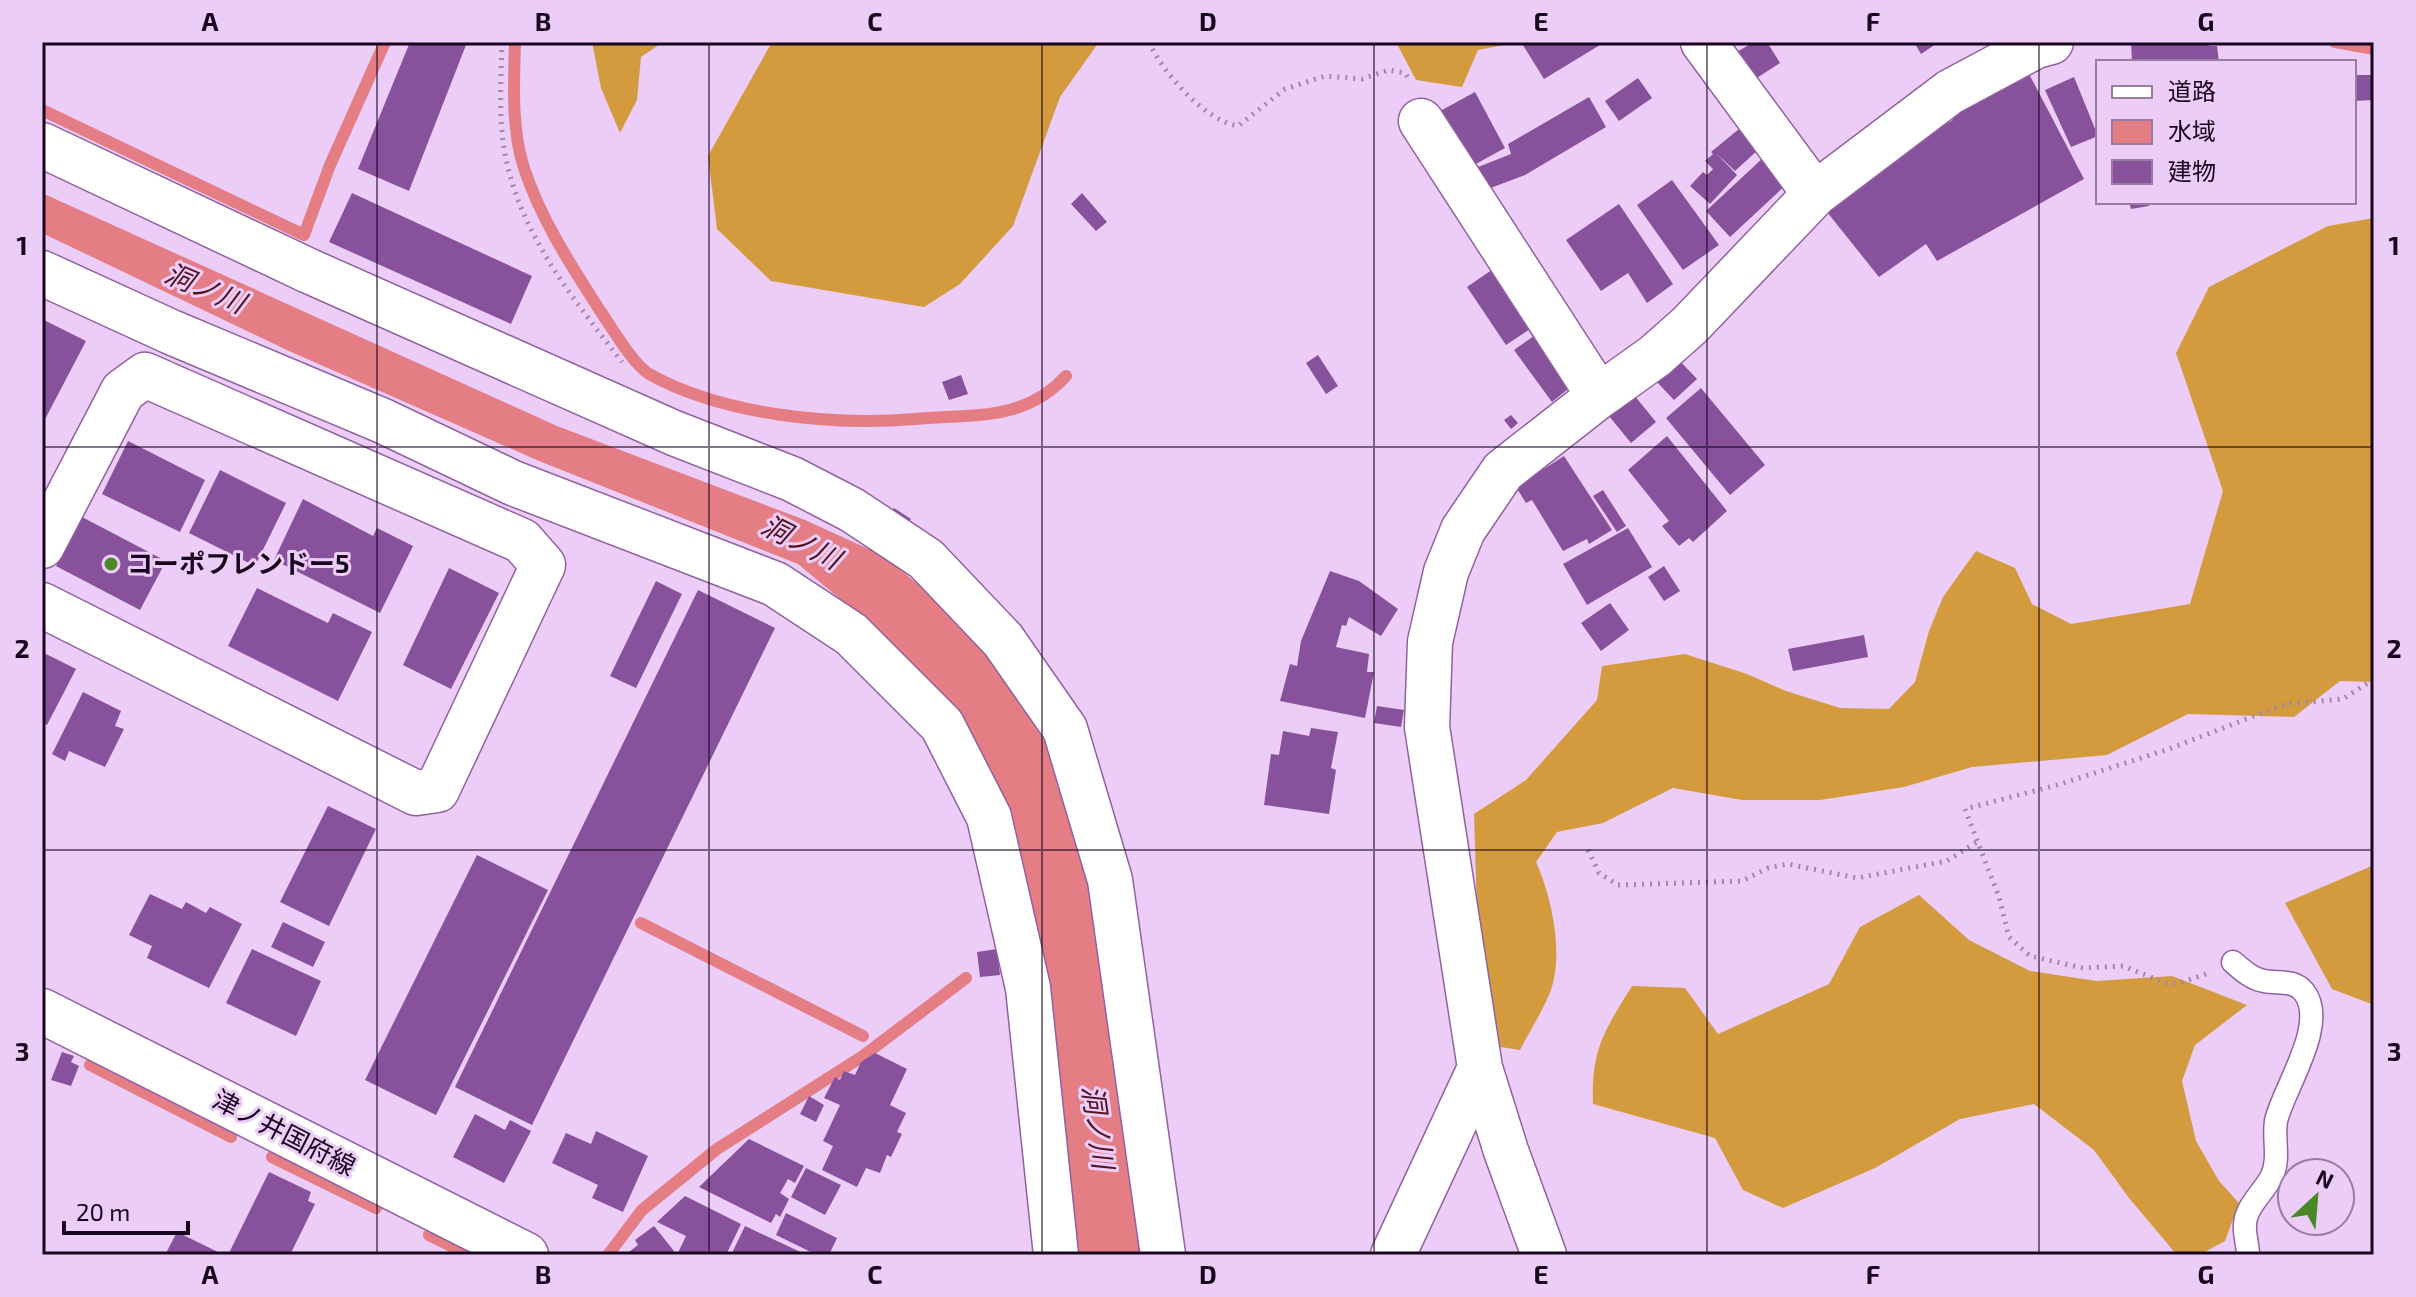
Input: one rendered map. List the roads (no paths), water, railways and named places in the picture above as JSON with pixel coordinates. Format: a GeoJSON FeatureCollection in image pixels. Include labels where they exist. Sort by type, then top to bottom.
{"type":"FeatureCollection","features":[{"type":"Feature","properties":{"kind":"street"},"geometry":{"type":"LineString","coordinates":[[1703,42],[1815,194]]}},
{"type":"Feature","properties":{"kind":"street"},"geometry":{"type":"LineString","coordinates":[[1544,1255],[1480,1068],[1427,727],[1430,642],[1446,572],[1463,530],[1503,471],[1655,356],[1690,325],[1815,194],[1950,92],[2036,46],[2051,42]]}},
{"type":"Feature","properties":{"kind":"street"},"geometry":{"type":"LineString","coordinates":[[1421,121],[1599,396]]}},
{"type":"Feature","properties":{"kind":"street"},"geometry":{"type":"LineString","coordinates":[[42,145],[309,271],[633,415],[792,479],[852,510],[926,559],[1003,640],[1065,729],[1110,880],[1163,1255]]}},
{"type":"Feature","properties":{"kind":"street"},"geometry":{"type":"LineString","coordinates":[[42,273],[171,332],[383,421],[513,483],[775,584],[851,634],[942,725],[989,817],[1028,988],[1056,1255]]}},
{"type":"Feature","properties":{"kind":"street"},"geometry":{"type":"LineString","coordinates":[[42,546],[123,391],[145,375],[522,541],[543,565],[437,790],[416,793],[42,605]]}},
{"type":"Feature","properties":{"kind":"street","name":"津ノ井国府線"},"geometry":{"type":"LineString","coordinates":[[42,1011],[526,1255]]}},
{"type":"Feature","properties":{"kind":"street"},"geometry":{"type":"LineString","coordinates":[[1393,1255],[1480,1068]]}},
{"type":"Feature","properties":{"kind":"lane"},"geometry":{"type":"LineString","coordinates":[[2233,962],[2243,972],[2262,981],[2290,983],[2305,993],[2310,1011],[2302,1063],[2282,1102],[2275,1125],[2277,1141],[2273,1174],[2250,1209],[2245,1223],[2248,1255]]}},
{"type":"Feature","properties":{"kind":"water","name":"洞ノ川"},"geometry":{"type":"Polygon","coordinates":[[[42,193],[557,426],[805,520],[884,556],[955,615],[1001,670],[1056,761],[1085,848],[1142,1255],[1075,1255],[1042,954],[998,784],[976,747],[875,628],[798,564],[539,461],[289,351],[42,233],[42,193]]]}},
{"type":"Feature","properties":{"kind":"waterway"},"geometry":{"type":"LineString","coordinates":[[42,110],[304,235],[330,165],[385,42]]}},
{"type":"Feature","properties":{"kind":"waterway"},"geometry":{"type":"LineString","coordinates":[[515,42],[515,121],[520,153],[531,187],[548,225],[579,278],[623,345],[649,374],[678,388],[744,408],[849,421],[996,413],[1033,401],[1066,376]]}},
{"type":"Feature","properties":{"kind":"waterway"},"geometry":{"type":"LineString","coordinates":[[2335,42],[2374,49]]}},
{"type":"Feature","properties":{"kind":"waterway"},"geometry":{"type":"LineString","coordinates":[[641,923],[863,1036]]}},
{"type":"Feature","properties":{"kind":"waterway"},"geometry":{"type":"LineString","coordinates":[[608,1255],[642,1210],[717,1149],[863,1056],[966,978]]}},
{"type":"Feature","properties":{"kind":"waterway"},"geometry":{"type":"LineString","coordinates":[[90,1065],[231,1137]]}},
{"type":"Feature","properties":{"kind":"waterway"},"geometry":{"type":"LineString","coordinates":[[272,1157],[376,1208]]}},
{"type":"Feature","properties":{"kind":"waterway"},"geometry":{"type":"LineString","coordinates":[[429,1235],[470,1255]]}},
{"type":"Feature","properties":{"kind":"place","name":"コーポフレンドー5"},"geometry":{"type":"Point","coordinates":[111,564]}}]}
